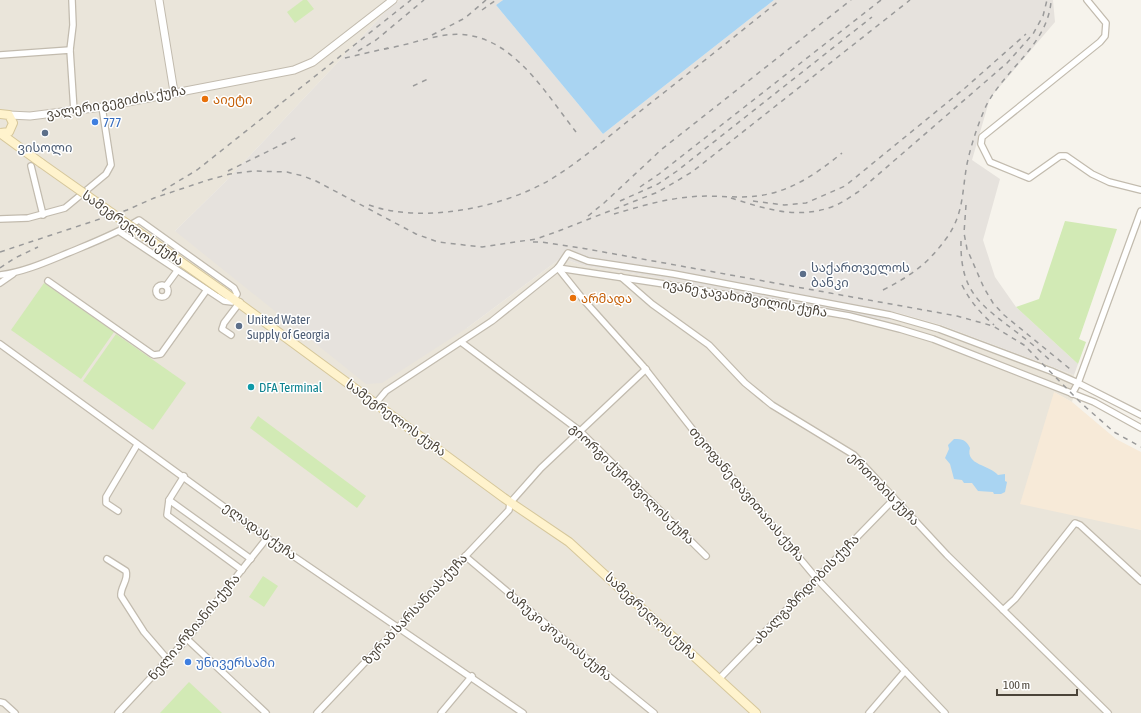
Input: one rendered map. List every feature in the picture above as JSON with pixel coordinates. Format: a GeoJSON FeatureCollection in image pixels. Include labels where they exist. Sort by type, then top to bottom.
{"type":"FeatureCollection","features":[{"type":"Feature","properties":{"kind":"main road"},"geometry":{"type":"LineString","coordinates":[[4,115],[12,126],[16,146]]}},
{"type":"Feature","properties":{"kind":"main road"},"geometry":{"type":"LineString","coordinates":[[0,133],[6,133],[12,126]]}},
{"type":"Feature","properties":{"kind":"main road","name":"სამეგრელოს ქუჩა"},"geometry":{"type":"LineString","coordinates":[[0,133],[16,146],[238,300],[375,404],[421,436],[510,503],[569,542],[756,713]]}},
{"type":"Feature","properties":{"kind":"street"},"geometry":{"type":"LineString","coordinates":[[72,0],[73,25],[70,50],[74,111]]}},
{"type":"Feature","properties":{"kind":"street"},"geometry":{"type":"LineString","coordinates":[[159,0],[174,92]]}},
{"type":"Feature","properties":{"kind":"street","name":"ვალერი გეგიძის ქუჩა"},"geometry":{"type":"LineString","coordinates":[[4,115],[30,116],[102,107],[304,67],[313,62],[393,0]]}},
{"type":"Feature","properties":{"kind":"street"},"geometry":{"type":"LineString","coordinates":[[1087,0],[1106,23],[1105,36],[1100,42],[982,138],[981,144],[990,162],[1029,178],[1060,156],[1066,156],[1092,174],[1109,182],[1141,190]]}},
{"type":"Feature","properties":{"kind":"street"},"geometry":{"type":"LineString","coordinates":[[0,55],[70,50]]}},
{"type":"Feature","properties":{"kind":"street"},"geometry":{"type":"LineString","coordinates":[[0,219],[28,218],[43,215],[70,206],[109,170],[111,165],[102,107]]}},
{"type":"Feature","properties":{"kind":"street","name":"ვალერი გეგიძის ქუჩა"},"geometry":{"type":"LineString","coordinates":[[12,126],[30,116]]}},
{"type":"Feature","properties":{"kind":"street"},"geometry":{"type":"LineString","coordinates":[[31,166],[43,215]]}},
{"type":"Feature","properties":{"kind":"street"},"geometry":{"type":"LineString","coordinates":[[1072,394],[1078,383],[1141,211]]}},
{"type":"Feature","properties":{"kind":"street"},"geometry":{"type":"LineString","coordinates":[[0,275],[14,273],[120,232],[139,220],[234,288],[237,292],[238,300],[222,329],[231,336]]}},
{"type":"Feature","properties":{"kind":"street"},"geometry":{"type":"LineString","coordinates":[[120,232],[206,291],[227,302],[238,300]]}},
{"type":"Feature","properties":{"kind":"street"},"geometry":{"type":"LineString","coordinates":[[375,404],[386,391],[492,320],[558,268],[568,253],[588,261],[682,276],[890,315],[939,329],[1078,383],[1141,415]]}},
{"type":"Feature","properties":{"kind":"street","name":"ივანე ჯავახიშვილის ქუჩა"},"geometry":{"type":"LineString","coordinates":[[558,268],[621,276],[849,316],[892,327],[933,340],[1072,394],[1100,406],[1141,428]]}},
{"type":"Feature","properties":{"kind":"street","name":"თეოფანე დავითაიას ქუჩა"},"geometry":{"type":"LineString","coordinates":[[558,268],[582,298],[646,369],[700,439],[817,578],[944,713]]}},
{"type":"Feature","properties":{"kind":"street"},"geometry":{"type":"LineString","coordinates":[[166,286],[177,271]]}},
{"type":"Feature","properties":{"kind":"street"},"geometry":{"type":"LineString","coordinates":[[0,283],[14,273]]}},
{"type":"Feature","properties":{"kind":"street","name":"ერთობის ქუჩა"},"geometry":{"type":"LineString","coordinates":[[621,276],[652,304],[709,344],[745,383],[772,405],[854,456],[1003,610],[1108,713]]}},
{"type":"Feature","properties":{"kind":"street"},"geometry":{"type":"LineString","coordinates":[[48,282],[157,356],[161,354],[206,291]]}},
{"type":"Feature","properties":{"kind":"street","name":"გიორგი ქუჩიშვილის ქუჩა"},"geometry":{"type":"LineString","coordinates":[[461,342],[580,431],[706,556]]}},
{"type":"Feature","properties":{"kind":"street","name":"ელადას ქუჩა"},"geometry":{"type":"LineString","coordinates":[[0,344],[137,445],[184,476],[267,538],[472,676],[524,713]]}},
{"type":"Feature","properties":{"kind":"street","name":"ზურაბ სარსანიას ქუჩა"},"geometry":{"type":"LineString","coordinates":[[316,713],[509,510],[510,503],[541,468],[646,369]]}},
{"type":"Feature","properties":{"kind":"street"},"geometry":{"type":"LineString","coordinates":[[118,511],[106,503],[106,497],[137,445]]}},
{"type":"Feature","properties":{"kind":"street"},"geometry":{"type":"LineString","coordinates":[[184,476],[169,500],[167,514],[171,519],[242,570]]}},
{"type":"Feature","properties":{"kind":"street","name":"ახალგაზრდობის ქუჩა"},"geometry":{"type":"LineString","coordinates":[[719,679],[894,499]]}},
{"type":"Feature","properties":{"kind":"street"},"geometry":{"type":"LineString","coordinates":[[169,500],[251,559]]}},
{"type":"Feature","properties":{"kind":"street"},"geometry":{"type":"LineString","coordinates":[[1003,610],[1015,599],[1075,523],[1080,525],[1141,581]]}},
{"type":"Feature","properties":{"kind":"street","name":"ნელი არზიანის ქუჩა"},"geometry":{"type":"LineString","coordinates":[[118,713],[187,639],[267,538]]}},
{"type":"Feature","properties":{"kind":"street","name":"ბაჩუკი კოკაიას ქუჩა"},"geometry":{"type":"LineString","coordinates":[[465,556],[654,713]]}},
{"type":"Feature","properties":{"kind":"street"},"geometry":{"type":"LineString","coordinates":[[107,559],[126,571],[127,578],[121,591],[122,596],[144,632],[168,661]]}},
{"type":"Feature","properties":{"kind":"street"},"geometry":{"type":"LineString","coordinates":[[187,639],[266,713]]}},
{"type":"Feature","properties":{"kind":"street"},"geometry":{"type":"LineString","coordinates":[[869,713],[905,671]]}},
{"type":"Feature","properties":{"kind":"street"},"geometry":{"type":"LineString","coordinates":[[441,713],[472,676]]}},
{"type":"Feature","properties":{"kind":"street"},"geometry":{"type":"LineString","coordinates":[[0,702],[4,703],[15,713]]}},
{"type":"Feature","properties":{"kind":"shaded area"},"geometry":{"type":"Polygon","coordinates":[[[0,0],[400,0],[388,9],[224,183],[175,231],[467,328],[561,258],[585,266],[631,273],[891,321],[895,312],[941,325],[1074,375],[1072,380],[1077,383],[1072,402],[1054,392],[1130,527],[1141,530],[1141,713],[0,713],[0,0]]]}},
{"type":"Feature","properties":{"kind":"shaded area"},"geometry":{"type":"Polygon","coordinates":[[[400,0],[503,0],[496,5],[603,134],[774,0],[1053,0],[1055,22],[990,98],[972,160],[1000,179],[983,240],[995,277],[1016,307],[1078,364],[1074,375],[941,325],[895,312],[891,321],[631,273],[585,266],[561,258],[467,328],[382,383],[366,384],[175,231],[224,183],[388,9],[400,0]]]}},
{"type":"Feature","properties":{"kind":"shaded area"},"geometry":{"type":"Polygon","coordinates":[[[1054,392],[1072,402],[1116,439],[1141,452],[1141,530],[1020,504],[1054,392]]]}},
{"type":"Feature","properties":{"kind":"green space"},"geometry":{"type":"Polygon","coordinates":[[[303,0],[307,0],[314,9],[295,23],[287,12],[303,0]]]}},
{"type":"Feature","properties":{"kind":"green space"},"geometry":{"type":"Polygon","coordinates":[[[1065,221],[1117,229],[1079,339],[1086,342],[1078,364],[1016,307],[1039,299],[1065,221]]]}},
{"type":"Feature","properties":{"kind":"green space"},"geometry":{"type":"Polygon","coordinates":[[[44,283],[114,332],[81,379],[11,330],[44,283]]]}},
{"type":"Feature","properties":{"kind":"green space"},"geometry":{"type":"Polygon","coordinates":[[[116,334],[186,383],[153,430],[83,381],[116,334]]]}},
{"type":"Feature","properties":{"kind":"green space"},"geometry":{"type":"Polygon","coordinates":[[[258,416],[366,496],[357,508],[250,428],[258,416]]]}},
{"type":"Feature","properties":{"kind":"green space"},"geometry":{"type":"Polygon","coordinates":[[[263,576],[278,586],[264,607],[249,597],[263,576]]]}},
{"type":"Feature","properties":{"kind":"green space"},"geometry":{"type":"Polygon","coordinates":[[[189,682],[222,713],[160,713],[189,682]]]}},
{"type":"Feature","properties":{"kind":"water"},"geometry":{"type":"Polygon","coordinates":[[[503,0],[774,0],[603,134],[496,5],[503,0]]]}},
{"type":"Feature","properties":{"kind":"water"},"geometry":{"type":"Polygon","coordinates":[[[954,439],[962,440],[967,443],[970,448],[969,454],[971,458],[979,464],[998,475],[1005,474],[1005,481],[1007,482],[1005,492],[1001,494],[994,494],[993,492],[978,491],[972,483],[964,483],[962,480],[954,479],[950,464],[945,458],[949,449],[948,445],[954,439]]]}},
{"type":"Feature","properties":{"kind":"railway"},"geometry":{"type":"LineString","coordinates":[[162,191],[197,170],[411,0]]}},
{"type":"Feature","properties":{"kind":"railway"},"geometry":{"type":"LineString","coordinates":[[358,51],[376,40],[424,0]]}},
{"type":"Feature","properties":{"kind":"railway"},"geometry":{"type":"LineString","coordinates":[[432,35],[465,18],[486,0]]}},
{"type":"Feature","properties":{"kind":"railway"},"geometry":{"type":"LineString","coordinates":[[482,10],[496,0]]}},
{"type":"Feature","properties":{"kind":"railway"},"geometry":{"type":"LineString","coordinates":[[369,205],[390,211],[436,213],[484,205],[529,191],[571,166],[780,0]]}},
{"type":"Feature","properties":{"kind":"railway"},"geometry":{"type":"LineString","coordinates":[[588,216],[662,149],[851,0]]}},
{"type":"Feature","properties":{"kind":"railway"},"geometry":{"type":"LineString","coordinates":[[640,187],[659,174],[881,0]]}},
{"type":"Feature","properties":{"kind":"railway"},"geometry":{"type":"LineString","coordinates":[[0,252],[127,210],[154,198],[208,180],[230,174],[253,171],[287,172],[303,176],[316,181],[416,234],[438,242],[482,247],[536,239],[658,192],[692,172],[910,0]]}},
{"type":"Feature","properties":{"kind":"railway"},"geometry":{"type":"LineString","coordinates":[[731,198],[769,209],[795,213],[821,210],[846,200],[858,192],[1007,63],[1033,34],[1043,16],[1047,0]]}},
{"type":"Feature","properties":{"kind":"railway"},"geometry":{"type":"LineString","coordinates":[[883,290],[919,268],[941,246],[948,236],[960,210],[967,164],[986,106],[1004,80],[1034,44],[1048,17],[1051,2]]}},
{"type":"Feature","properties":{"kind":"railway"},"geometry":{"type":"LineString","coordinates":[[620,201],[658,184],[677,171],[872,17]]}},
{"type":"Feature","properties":{"kind":"railway"},"geometry":{"type":"LineString","coordinates":[[753,201],[784,205],[806,203],[845,186],[965,88],[1026,34]]}},
{"type":"Feature","properties":{"kind":"railway"},"geometry":{"type":"LineString","coordinates":[[384,49],[446,35],[468,35],[488,41],[506,51],[522,65],[537,81],[576,132]]}},
{"type":"Feature","properties":{"kind":"railway"},"geometry":{"type":"LineString","coordinates":[[345,58],[388,48]]}},
{"type":"Feature","properties":{"kind":"railway"},"geometry":{"type":"LineString","coordinates":[[413,86],[430,78]]}},
{"type":"Feature","properties":{"kind":"railway"},"geometry":{"type":"LineString","coordinates":[[228,171],[299,136]]}},
{"type":"Feature","properties":{"kind":"railway"},"geometry":{"type":"LineString","coordinates":[[614,214],[680,198],[702,196],[741,197],[770,194],[783,190],[807,178],[842,153]]}},
{"type":"Feature","properties":{"kind":"railway"},"geometry":{"type":"LineString","coordinates":[[966,205],[964,233],[967,249],[984,288],[993,303],[1004,315],[1070,369]]}},
{"type":"Feature","properties":{"kind":"railway"},"geometry":{"type":"LineString","coordinates":[[961,241],[964,273],[975,296],[994,315],[1027,340],[1052,362]]}},
{"type":"Feature","properties":{"kind":"railway"},"geometry":{"type":"LineString","coordinates":[[533,242],[587,249],[957,316],[993,326],[1024,345],[1081,403],[1114,432],[1141,447]]}},
{"type":"Feature","properties":{"kind":"railway"},"geometry":{"type":"LineString","coordinates":[[0,268],[15,258],[38,247]]}},
{"type":"Feature","properties":{"kind":"railway"},"geometry":{"type":"LineString","coordinates":[[962,285],[968,296],[984,316],[994,325]]}},
{"type":"Feature","properties":{"kind":"place","name":"აიეტი"},"geometry":{"type":"Point","coordinates":[205,99]}},
{"type":"Feature","properties":{"kind":"place","name":"777"},"geometry":{"type":"Point","coordinates":[95,122]}},
{"type":"Feature","properties":{"kind":"place","name":"ვისოლი"},"geometry":{"type":"Point","coordinates":[45,133]}},
{"type":"Feature","properties":{"kind":"place","name":"საქართველოს ბანკი"},"geometry":{"type":"Point","coordinates":[803,274]}},
{"type":"Feature","properties":{"kind":"place","name":"არმადა"},"geometry":{"type":"Point","coordinates":[573,298]}},
{"type":"Feature","properties":{"kind":"place","name":"United Water Supply of Georgia"},"geometry":{"type":"Point","coordinates":[239,326]}},
{"type":"Feature","properties":{"kind":"place","name":"DFA Terminal"},"geometry":{"type":"Point","coordinates":[251,387]}},
{"type":"Feature","properties":{"kind":"place","name":"უნივერსამი"},"geometry":{"type":"Point","coordinates":[188,662]}}]}
